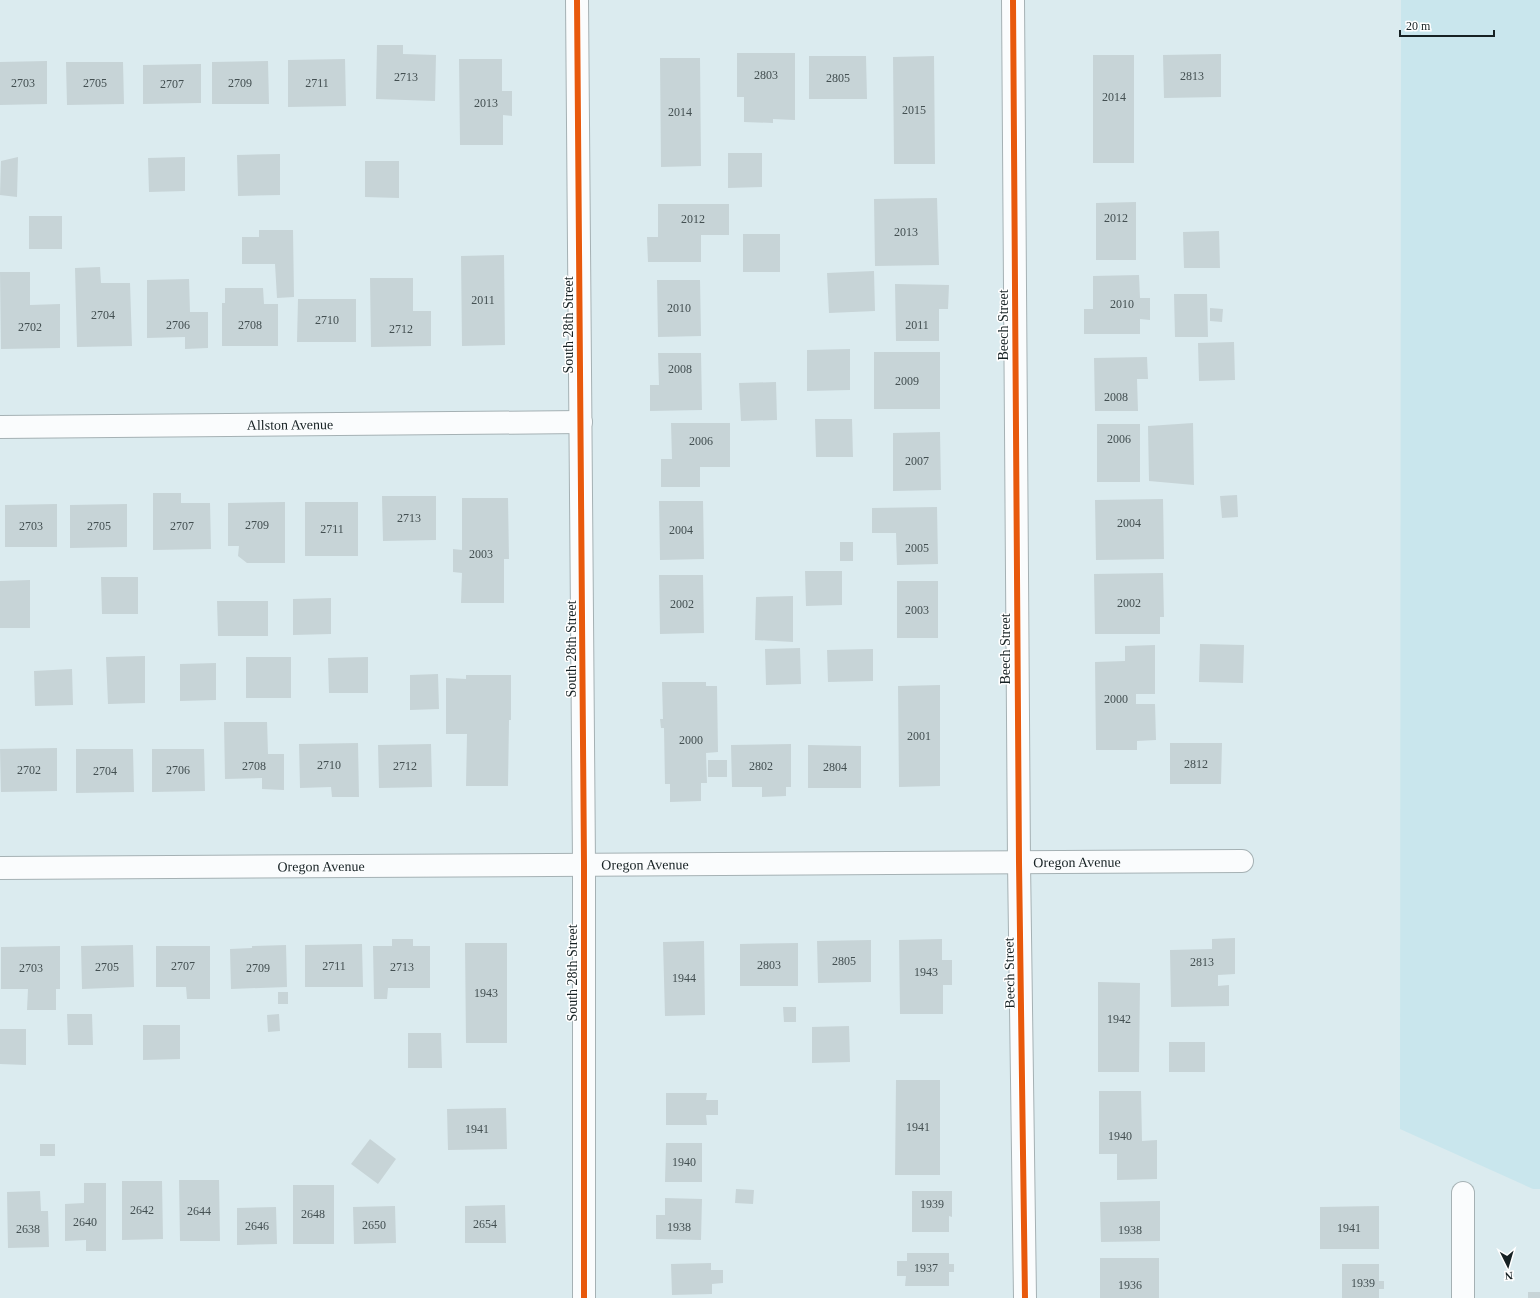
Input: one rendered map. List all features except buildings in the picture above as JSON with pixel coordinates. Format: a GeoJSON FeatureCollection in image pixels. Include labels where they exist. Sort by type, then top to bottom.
{"type":"FeatureCollection","features":[{"type":"Feature","properties":{"kind":"street","name":"South 28th Street"},"geometry":{"type":"LineString","coordinates":[[577,0],[584,864],[584,1298]]}},
{"type":"Feature","properties":{"kind":"street","name":"Beech Street"},"geometry":{"type":"LineString","coordinates":[[1013,0],[1019,862],[1025,1298]]}},
{"type":"Feature","properties":{"kind":"street","name":"Allston Avenue"},"geometry":{"type":"LineString","coordinates":[[0,427],[581,422]]}},
{"type":"Feature","properties":{"kind":"street","name":"Oregon Avenue"},"geometry":{"type":"LineString","coordinates":[[0,868],[1242,861]]}},
{"type":"Feature","properties":{"kind":"street"},"geometry":{"type":"LineString","coordinates":[[1463,1193],[1463,1298]]}},
{"type":"Feature","properties":{"kind":"shaded area"},"geometry":{"type":"Polygon","coordinates":[[[1401,0],[1540,0],[1540,1189],[1533,1189],[1400,1129],[1401,0]]]}},
{"type":"Feature","properties":{"kind":"cycle path"},"geometry":{"type":"LineString","coordinates":[[577,0],[584,864],[584,1298]]}},
{"type":"Feature","properties":{"kind":"cycle path"},"geometry":{"type":"LineString","coordinates":[[1013,0],[1019,862],[1025,1298]]}}]}
